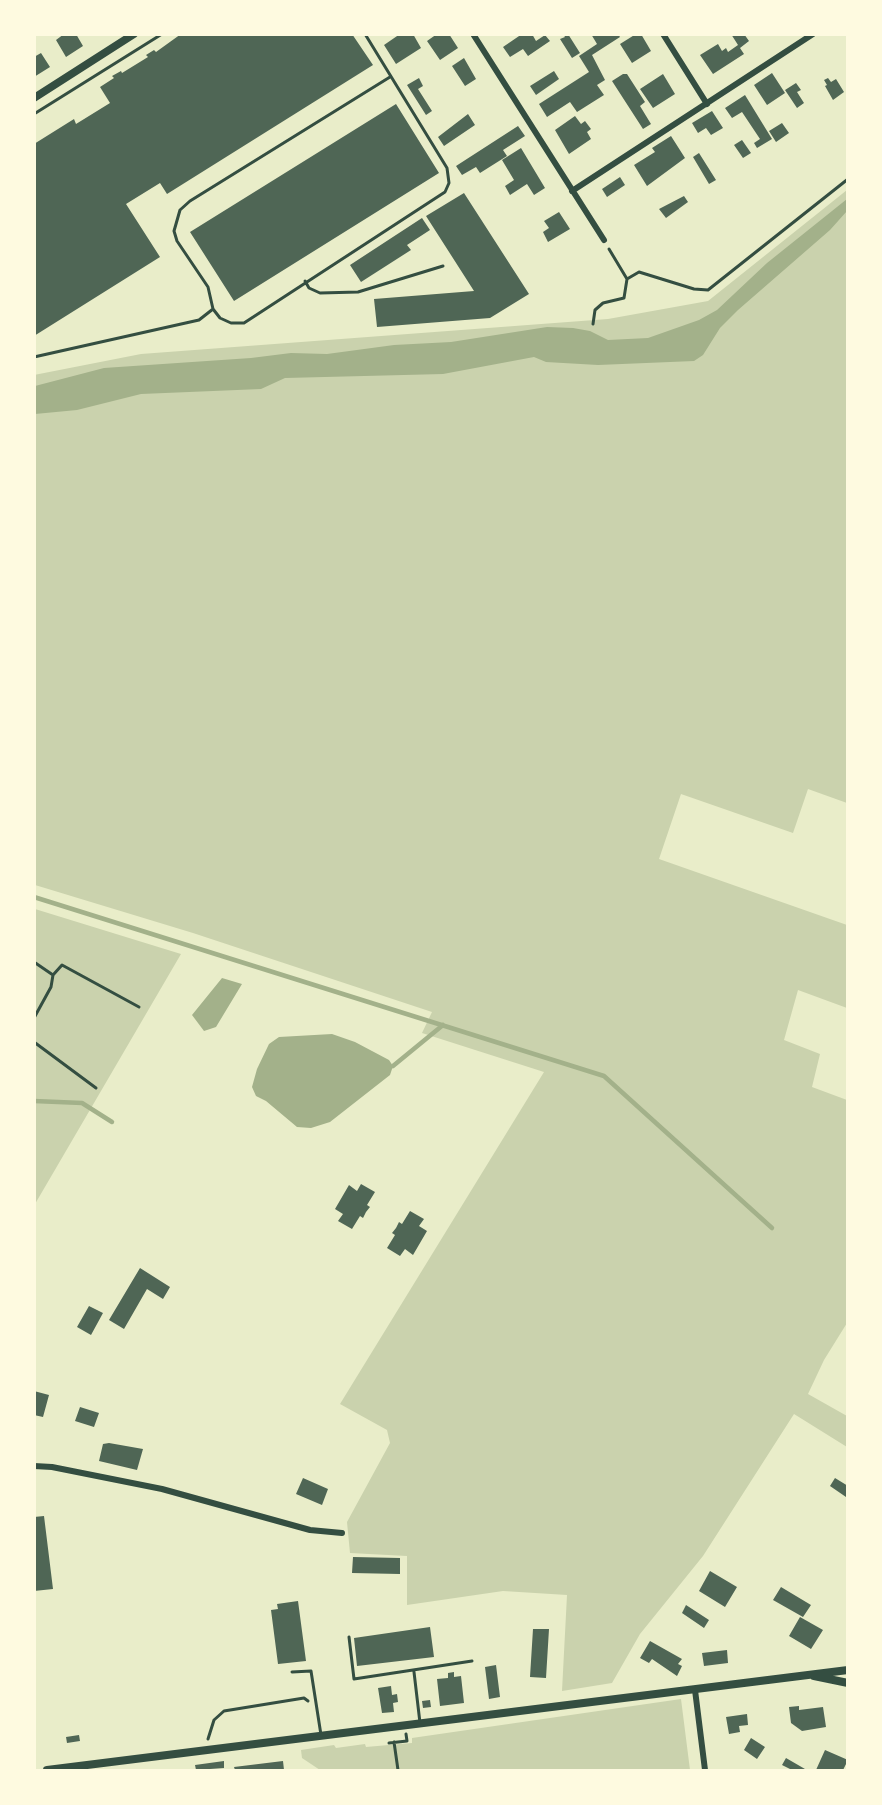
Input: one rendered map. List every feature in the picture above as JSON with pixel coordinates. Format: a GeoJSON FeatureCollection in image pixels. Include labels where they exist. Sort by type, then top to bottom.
{"type":"FeatureCollection","features":[{"type":"Feature","properties":{"kind":"street"},"geometry":{"type":"LineString","coordinates":[[34,98],[134,34]]}},
{"type":"Feature","properties":{"kind":"street"},"geometry":{"type":"LineString","coordinates":[[473,34],[604,240]]}},
{"type":"Feature","properties":{"kind":"street"},"geometry":{"type":"LineString","coordinates":[[663,34],[707,104]]}},
{"type":"Feature","properties":{"kind":"street"},"geometry":{"type":"LineString","coordinates":[[572,191],[813,34]]}},
{"type":"Feature","properties":{"kind":"street"},"geometry":{"type":"LineString","coordinates":[[34,1466],[52,1467],[162,1489],[310,1530],[342,1533]]}},
{"type":"Feature","properties":{"kind":"street"},"geometry":{"type":"LineString","coordinates":[[47,1770],[92,1768],[208,1750],[848,1670]]}},
{"type":"Feature","properties":{"kind":"street"},"geometry":{"type":"LineString","coordinates":[[809,1675],[848,1683]]}},
{"type":"Feature","properties":{"kind":"street"},"geometry":{"type":"LineString","coordinates":[[695,1690],[705,1770]]}},
{"type":"Feature","properties":{"kind":"lane"},"geometry":{"type":"LineString","coordinates":[[364,34],[447,168],[449,183],[445,192],[305,281],[244,324],[231,323],[220,318],[213,309],[208,287],[177,241],[174,231],[180,210],[190,201],[390,77]]}},
{"type":"Feature","properties":{"kind":"lane"},"geometry":{"type":"LineString","coordinates":[[305,281],[309,288],[320,293],[358,292],[443,266]]}},
{"type":"Feature","properties":{"kind":"lane"},"geometry":{"type":"LineString","coordinates":[[34,357],[199,320],[213,309]]}},
{"type":"Feature","properties":{"kind":"lane"},"geometry":{"type":"LineString","coordinates":[[349,1638],[354,1679],[414,1672],[472,1661]]}},
{"type":"Feature","properties":{"kind":"lane"},"geometry":{"type":"LineString","coordinates":[[292,1672],[310,1671],[321,1736]]}},
{"type":"Feature","properties":{"kind":"lane"},"geometry":{"type":"LineString","coordinates":[[414,1672],[420,1725]]}},
{"type":"Feature","properties":{"kind":"path"},"geometry":{"type":"LineString","coordinates":[[34,114],[162,34]]}},
{"type":"Feature","properties":{"kind":"path"},"geometry":{"type":"LineString","coordinates":[[627,279],[639,272],[694,289],[708,290],[848,179]]}},
{"type":"Feature","properties":{"kind":"path"},"geometry":{"type":"LineString","coordinates":[[593,324],[595,310],[603,303],[624,298],[627,279],[604,240]]}},
{"type":"Feature","properties":{"kind":"path"},"geometry":{"type":"LineString","coordinates":[[34,962],[44,966],[53,975]]}},
{"type":"Feature","properties":{"kind":"path"},"geometry":{"type":"LineString","coordinates":[[34,1018],[51,987],[53,975],[62,965],[139,1007]]}},
{"type":"Feature","properties":{"kind":"path"},"geometry":{"type":"LineString","coordinates":[[34,1042],[96,1088]]}},
{"type":"Feature","properties":{"kind":"path"},"geometry":{"type":"LineString","coordinates":[[208,1750],[207,1743],[214,1720],[224,1711],[304,1698],[317,1708]]}},
{"type":"Feature","properties":{"kind":"path"},"geometry":{"type":"LineString","coordinates":[[394,1742],[399,1770]]}},
{"type":"Feature","properties":{"kind":"shaded area"},"geometry":{"type":"Polygon","coordinates":[[[847,190],[847,803],[808,789],[793,833],[681,794],[659,859],[847,925],[847,1008],[798,990],[784,1040],[820,1054],[812,1087],[847,1100],[847,1323],[824,1360],[808,1394],[847,1416],[847,1447],[794,1414],[703,1556],[640,1634],[612,1683],[562,1691],[567,1595],[503,1591],[407,1605],[407,1556],[350,1553],[347,1522],[390,1443],[387,1430],[340,1404],[544,1072],[422,1033],[432,1012],[193,933],[35,885],[34,375],[141,354],[608,319],[708,301],[847,190]]]}},
{"type":"Feature","properties":{"kind":"shaded area"},"geometry":{"type":"Polygon","coordinates":[[[847,199],[847,211],[830,230],[738,310],[720,328],[703,355],[694,361],[598,365],[546,362],[534,357],[443,374],[285,378],[261,389],[141,394],[77,410],[35,414],[35,386],[104,368],[291,353],[327,354],[394,345],[451,342],[547,327],[590,331],[608,340],[648,338],[699,320],[717,310],[767,263],[847,199]]]}},
{"type":"Feature","properties":{"kind":"shaded area"},"geometry":{"type":"Polygon","coordinates":[[[35,909],[181,954],[35,1204],[35,909]]]}},
{"type":"Feature","properties":{"kind":"shaded area"},"geometry":{"type":"Polygon","coordinates":[[[222,978],[242,984],[216,1027],[204,1031],[192,1015],[222,978]]]}},
{"type":"Feature","properties":{"kind":"shaded area"},"geometry":{"type":"Polygon","coordinates":[[[332,1034],[355,1042],[389,1060],[393,1066],[390,1075],[330,1122],[311,1128],[297,1127],[266,1101],[256,1096],[252,1087],[257,1069],[269,1044],[279,1037],[332,1034]]]}},
{"type":"Feature","properties":{"kind":"shaded area"},"geometry":{"type":"Polygon","coordinates":[[[681,1699],[690,1770],[320,1770],[302,1758],[301,1750],[334,1745],[336,1748],[365,1744],[366,1747],[412,1743],[412,1738],[681,1699]]]}},
{"type":"Feature","properties":{"kind":"building"},"geometry":{"type":"Polygon","coordinates":[[[64,34],[76,34],[83,46],[66,57],[56,40],[64,34]]]}},
{"type":"Feature","properties":{"kind":"building"},"geometry":{"type":"Polygon","coordinates":[[[181,34],[352,34],[373,65],[167,194],[160,183],[126,204],[160,257],[34,336],[34,144],[74,119],[76,124],[110,103],[100,87],[114,78],[112,76],[121,71],[122,73],[181,34]]]}},
{"type":"Feature","properties":{"kind":"building"},"geometry":{"type":"Polygon","coordinates":[[[400,34],[413,34],[421,48],[396,64],[384,45],[400,34]]]}},
{"type":"Feature","properties":{"kind":"building"},"geometry":{"type":"Polygon","coordinates":[[[437,34],[449,34],[458,48],[440,60],[427,41],[437,34]]]}},
{"type":"Feature","properties":{"kind":"building"},"geometry":{"type":"Polygon","coordinates":[[[522,34],[532,34],[536,41],[545,35],[550,41],[528,56],[523,49],[510,57],[503,47],[522,34]]]}},
{"type":"Feature","properties":{"kind":"building"},"geometry":{"type":"Polygon","coordinates":[[[563,34],[568,34],[580,53],[572,58],[560,39],[565,37],[563,34]]]}},
{"type":"Feature","properties":{"kind":"building"},"geometry":{"type":"Polygon","coordinates":[[[591,34],[618,34],[620,37],[592,55],[605,80],[597,85],[604,95],[577,112],[570,102],[547,117],[539,104],[589,72],[579,56],[597,44],[591,34]]]}},
{"type":"Feature","properties":{"kind":"building"},"geometry":{"type":"Polygon","coordinates":[[[636,34],[641,34],[651,51],[632,63],[620,44],[636,34]]]}},
{"type":"Feature","properties":{"kind":"building"},"geometry":{"type":"Polygon","coordinates":[[[731,34],[744,34],[749,41],[740,48],[744,54],[713,74],[700,55],[718,44],[722,51],[726,48],[728,52],[738,45],[731,34]]]}},
{"type":"Feature","properties":{"kind":"building"},"geometry":{"type":"Polygon","coordinates":[[[41,53],[50,67],[34,77],[34,57],[41,53]]]}},
{"type":"Feature","properties":{"kind":"building"},"geometry":{"type":"Polygon","coordinates":[[[464,58],[476,79],[465,86],[452,66],[464,58]]]}},
{"type":"Feature","properties":{"kind":"building"},"geometry":{"type":"Polygon","coordinates":[[[554,71],[559,79],[536,95],[530,86],[554,71]]]}},
{"type":"Feature","properties":{"kind":"building"},"geometry":{"type":"Polygon","coordinates":[[[772,73],[785,93],[767,105],[754,85],[772,73]]]}},
{"type":"Feature","properties":{"kind":"building"},"geometry":{"type":"Polygon","coordinates":[[[627,74],[645,102],[640,106],[651,124],[643,129],[612,81],[627,74]]]}},
{"type":"Feature","properties":{"kind":"building"},"geometry":{"type":"Polygon","coordinates":[[[663,74],[675,94],[653,108],[640,89],[663,74]]]}},
{"type":"Feature","properties":{"kind":"building"},"geometry":{"type":"Polygon","coordinates":[[[419,78],[423,86],[418,89],[432,111],[426,115],[407,85],[419,78]]]}},
{"type":"Feature","properties":{"kind":"building"},"geometry":{"type":"Polygon","coordinates":[[[828,78],[831,82],[836,79],[844,92],[833,100],[825,86],[827,85],[824,80],[828,78]]]}},
{"type":"Feature","properties":{"kind":"building"},"geometry":{"type":"Polygon","coordinates":[[[796,83],[801,90],[797,92],[804,103],[797,108],[785,90],[796,83]]]}},
{"type":"Feature","properties":{"kind":"building"},"geometry":{"type":"Polygon","coordinates":[[[745,95],[772,139],[757,148],[754,143],[760,139],[742,112],[732,118],[725,108],[745,95]]]}},
{"type":"Feature","properties":{"kind":"building"},"geometry":{"type":"Polygon","coordinates":[[[396,104],[439,173],[234,301],[190,232],[396,104]]]}},
{"type":"Feature","properties":{"kind":"building"},"geometry":{"type":"Polygon","coordinates":[[[712,111],[723,128],[711,135],[706,128],[698,133],[692,123],[712,111]]]}},
{"type":"Feature","properties":{"kind":"building"},"geometry":{"type":"Polygon","coordinates":[[[468,114],[475,125],[444,146],[438,137],[468,114]]]}},
{"type":"Feature","properties":{"kind":"building"},"geometry":{"type":"Polygon","coordinates":[[[575,116],[581,124],[585,121],[591,129],[587,132],[591,139],[569,154],[555,130],[575,116]]]}},
{"type":"Feature","properties":{"kind":"building"},"geometry":{"type":"Polygon","coordinates":[[[782,123],[789,133],[776,142],[769,131],[782,123]]]}},
{"type":"Feature","properties":{"kind":"building"},"geometry":{"type":"Polygon","coordinates":[[[518,126],[525,136],[503,150],[507,156],[480,173],[476,167],[462,175],[456,166],[518,126]]]}},
{"type":"Feature","properties":{"kind":"building"},"geometry":{"type":"Polygon","coordinates":[[[671,136],[685,158],[647,186],[634,165],[655,152],[652,148],[671,136]]]}},
{"type":"Feature","properties":{"kind":"building"},"geometry":{"type":"Polygon","coordinates":[[[742,140],[751,153],[743,158],[734,145],[742,140]]]}},
{"type":"Feature","properties":{"kind":"building"},"geometry":{"type":"Polygon","coordinates":[[[521,148],[545,188],[534,195],[527,184],[510,195],[505,186],[514,180],[502,160],[521,148]]]}},
{"type":"Feature","properties":{"kind":"building"},"geometry":{"type":"Polygon","coordinates":[[[699,153],[716,180],[709,184],[693,157],[699,153]]]}},
{"type":"Feature","properties":{"kind":"building"},"geometry":{"type":"Polygon","coordinates":[[[620,177],[625,185],[607,197],[602,189],[620,177]]]}},
{"type":"Feature","properties":{"kind":"building"},"geometry":{"type":"Polygon","coordinates":[[[464,193],[529,294],[490,318],[377,327],[374,299],[474,291],[426,216],[464,193]]]}},
{"type":"Feature","properties":{"kind":"building"},"geometry":{"type":"Polygon","coordinates":[[[684,196],[688,202],[666,218],[659,209],[684,196]]]}},
{"type":"Feature","properties":{"kind":"building"},"geometry":{"type":"Polygon","coordinates":[[[559,212],[570,229],[548,242],[543,232],[549,228],[544,221],[559,212]]]}},
{"type":"Feature","properties":{"kind":"building"},"geometry":{"type":"Polygon","coordinates":[[[422,218],[430,230],[407,245],[411,250],[361,282],[350,265],[422,218]]]}},
{"type":"Feature","properties":{"kind":"building"},"geometry":{"type":"Polygon","coordinates":[[[361,1184],[375,1192],[367,1205],[370,1207],[363,1218],[360,1216],[352,1229],[338,1221],[343,1214],[335,1209],[349,1185],[357,1191],[361,1184]]]}},
{"type":"Feature","properties":{"kind":"building"},"geometry":{"type":"Polygon","coordinates":[[[410,1211],[424,1219],[419,1226],[427,1231],[413,1255],[405,1249],[400,1256],[387,1248],[395,1235],[392,1233],[399,1222],[402,1224],[410,1211]]]}},
{"type":"Feature","properties":{"kind":"building"},"geometry":{"type":"Polygon","coordinates":[[[140,1268],[170,1287],[163,1299],[147,1289],[124,1329],[109,1320],[140,1268]]]}},
{"type":"Feature","properties":{"kind":"building"},"geometry":{"type":"Polygon","coordinates":[[[89,1306],[103,1313],[91,1335],[77,1327],[89,1306]]]}},
{"type":"Feature","properties":{"kind":"building"},"geometry":{"type":"Polygon","coordinates":[[[34,1391],[49,1395],[43,1417],[34,1415],[34,1391]]]}},
{"type":"Feature","properties":{"kind":"building"},"geometry":{"type":"Polygon","coordinates":[[[80,1407],[99,1413],[94,1427],[75,1421],[80,1407]]]}},
{"type":"Feature","properties":{"kind":"building"},"geometry":{"type":"Polygon","coordinates":[[[103,1444],[143,1449],[137,1470],[99,1461],[103,1444]]]}},
{"type":"Feature","properties":{"kind":"building"},"geometry":{"type":"Polygon","coordinates":[[[303,1478],[328,1489],[322,1505],[296,1494],[303,1478]]]}},
{"type":"Feature","properties":{"kind":"building"},"geometry":{"type":"Polygon","coordinates":[[[835,1478],[848,1486],[846,1497],[830,1486],[835,1478]]]}},
{"type":"Feature","properties":{"kind":"building"},"geometry":{"type":"Polygon","coordinates":[[[44,1516],[53,1589],[34,1591],[34,1517],[44,1516]]]}},
{"type":"Feature","properties":{"kind":"building"},"geometry":{"type":"Polygon","coordinates":[[[353,1557],[400,1558],[400,1574],[352,1573],[353,1557]]]}},
{"type":"Feature","properties":{"kind":"building"},"geometry":{"type":"Polygon","coordinates":[[[710,1571],[737,1587],[725,1607],[699,1591],[710,1571]]]}},
{"type":"Feature","properties":{"kind":"building"},"geometry":{"type":"Polygon","coordinates":[[[781,1587],[811,1605],[803,1617],[773,1600],[781,1587]]]}},
{"type":"Feature","properties":{"kind":"building"},"geometry":{"type":"Polygon","coordinates":[[[298,1601],[306,1661],[278,1664],[271,1610],[278,1609],[277,1604],[298,1601]]]}},
{"type":"Feature","properties":{"kind":"building"},"geometry":{"type":"Polygon","coordinates":[[[686,1605],[709,1620],[704,1628],[682,1613],[686,1605]]]}},
{"type":"Feature","properties":{"kind":"building"},"geometry":{"type":"Polygon","coordinates":[[[800,1617],[823,1630],[811,1649],[789,1636],[800,1617]]]}},
{"type":"Feature","properties":{"kind":"building"},"geometry":{"type":"Polygon","coordinates":[[[430,1627],[434,1657],[357,1666],[354,1638],[430,1627]]]}},
{"type":"Feature","properties":{"kind":"building"},"geometry":{"type":"Polygon","coordinates":[[[533,1629],[549,1629],[546,1678],[530,1677],[533,1629]]]}},
{"type":"Feature","properties":{"kind":"building"},"geometry":{"type":"Polygon","coordinates":[[[650,1641],[682,1659],[678,1664],[682,1666],[677,1676],[652,1659],[649,1663],[640,1658],[650,1641]]]}},
{"type":"Feature","properties":{"kind":"building"},"geometry":{"type":"Polygon","coordinates":[[[727,1650],[728,1663],[704,1666],[702,1653],[727,1650]]]}},
{"type":"Feature","properties":{"kind":"building"},"geometry":{"type":"Polygon","coordinates":[[[496,1665],[500,1697],[489,1699],[485,1667],[496,1665]]]}},
{"type":"Feature","properties":{"kind":"building"},"geometry":{"type":"Polygon","coordinates":[[[454,1672],[454,1677],[461,1676],[464,1703],[440,1706],[437,1679],[448,1678],[448,1673],[454,1672]]]}},
{"type":"Feature","properties":{"kind":"building"},"geometry":{"type":"Polygon","coordinates":[[[391,1686],[392,1695],[397,1694],[398,1702],[393,1703],[394,1712],[382,1713],[378,1688],[391,1686]]]}},
{"type":"Feature","properties":{"kind":"building"},"geometry":{"type":"Polygon","coordinates":[[[430,1700],[431,1707],[423,1708],[422,1701],[430,1700]]]}},
{"type":"Feature","properties":{"kind":"building"},"geometry":{"type":"Polygon","coordinates":[[[799,1706],[799,1710],[823,1707],[826,1727],[802,1731],[791,1723],[789,1707],[799,1706]]]}},
{"type":"Feature","properties":{"kind":"building"},"geometry":{"type":"Polygon","coordinates":[[[747,1714],[748,1725],[739,1726],[740,1732],[729,1734],[726,1717],[747,1714]]]}},
{"type":"Feature","properties":{"kind":"building"},"geometry":{"type":"Polygon","coordinates":[[[79,1735],[80,1741],[67,1743],[66,1737],[79,1735]]]}},
{"type":"Feature","properties":{"kind":"building"},"geometry":{"type":"Polygon","coordinates":[[[751,1738],[765,1747],[757,1759],[744,1750],[751,1738]]]}},
{"type":"Feature","properties":{"kind":"building"},"geometry":{"type":"Polygon","coordinates":[[[825,1750],[848,1760],[843,1770],[816,1770],[825,1750]]]}},
{"type":"Feature","properties":{"kind":"building"},"geometry":{"type":"Polygon","coordinates":[[[786,1758],[805,1769],[792,1770],[782,1765],[786,1758]]]}},
{"type":"Feature","properties":{"kind":"building"},"geometry":{"type":"Polygon","coordinates":[[[224,1761],[224,1768],[196,1770],[195,1765],[224,1761]]]}},
{"type":"Feature","properties":{"kind":"building"},"geometry":{"type":"Polygon","coordinates":[[[283,1761],[284,1770],[235,1770],[234,1767],[283,1761]]]}},
{"type":"Feature","properties":{"kind":"waterway"},"geometry":{"type":"LineString","coordinates":[[34,897],[604,1076],[772,1228]]}},
{"type":"Feature","properties":{"kind":"waterway"},"geometry":{"type":"LineString","coordinates":[[393,1066],[443,1025]]}},
{"type":"Feature","properties":{"kind":"waterway"},"geometry":{"type":"LineString","coordinates":[[34,1101],[82,1103],[112,1122]]}}]}
